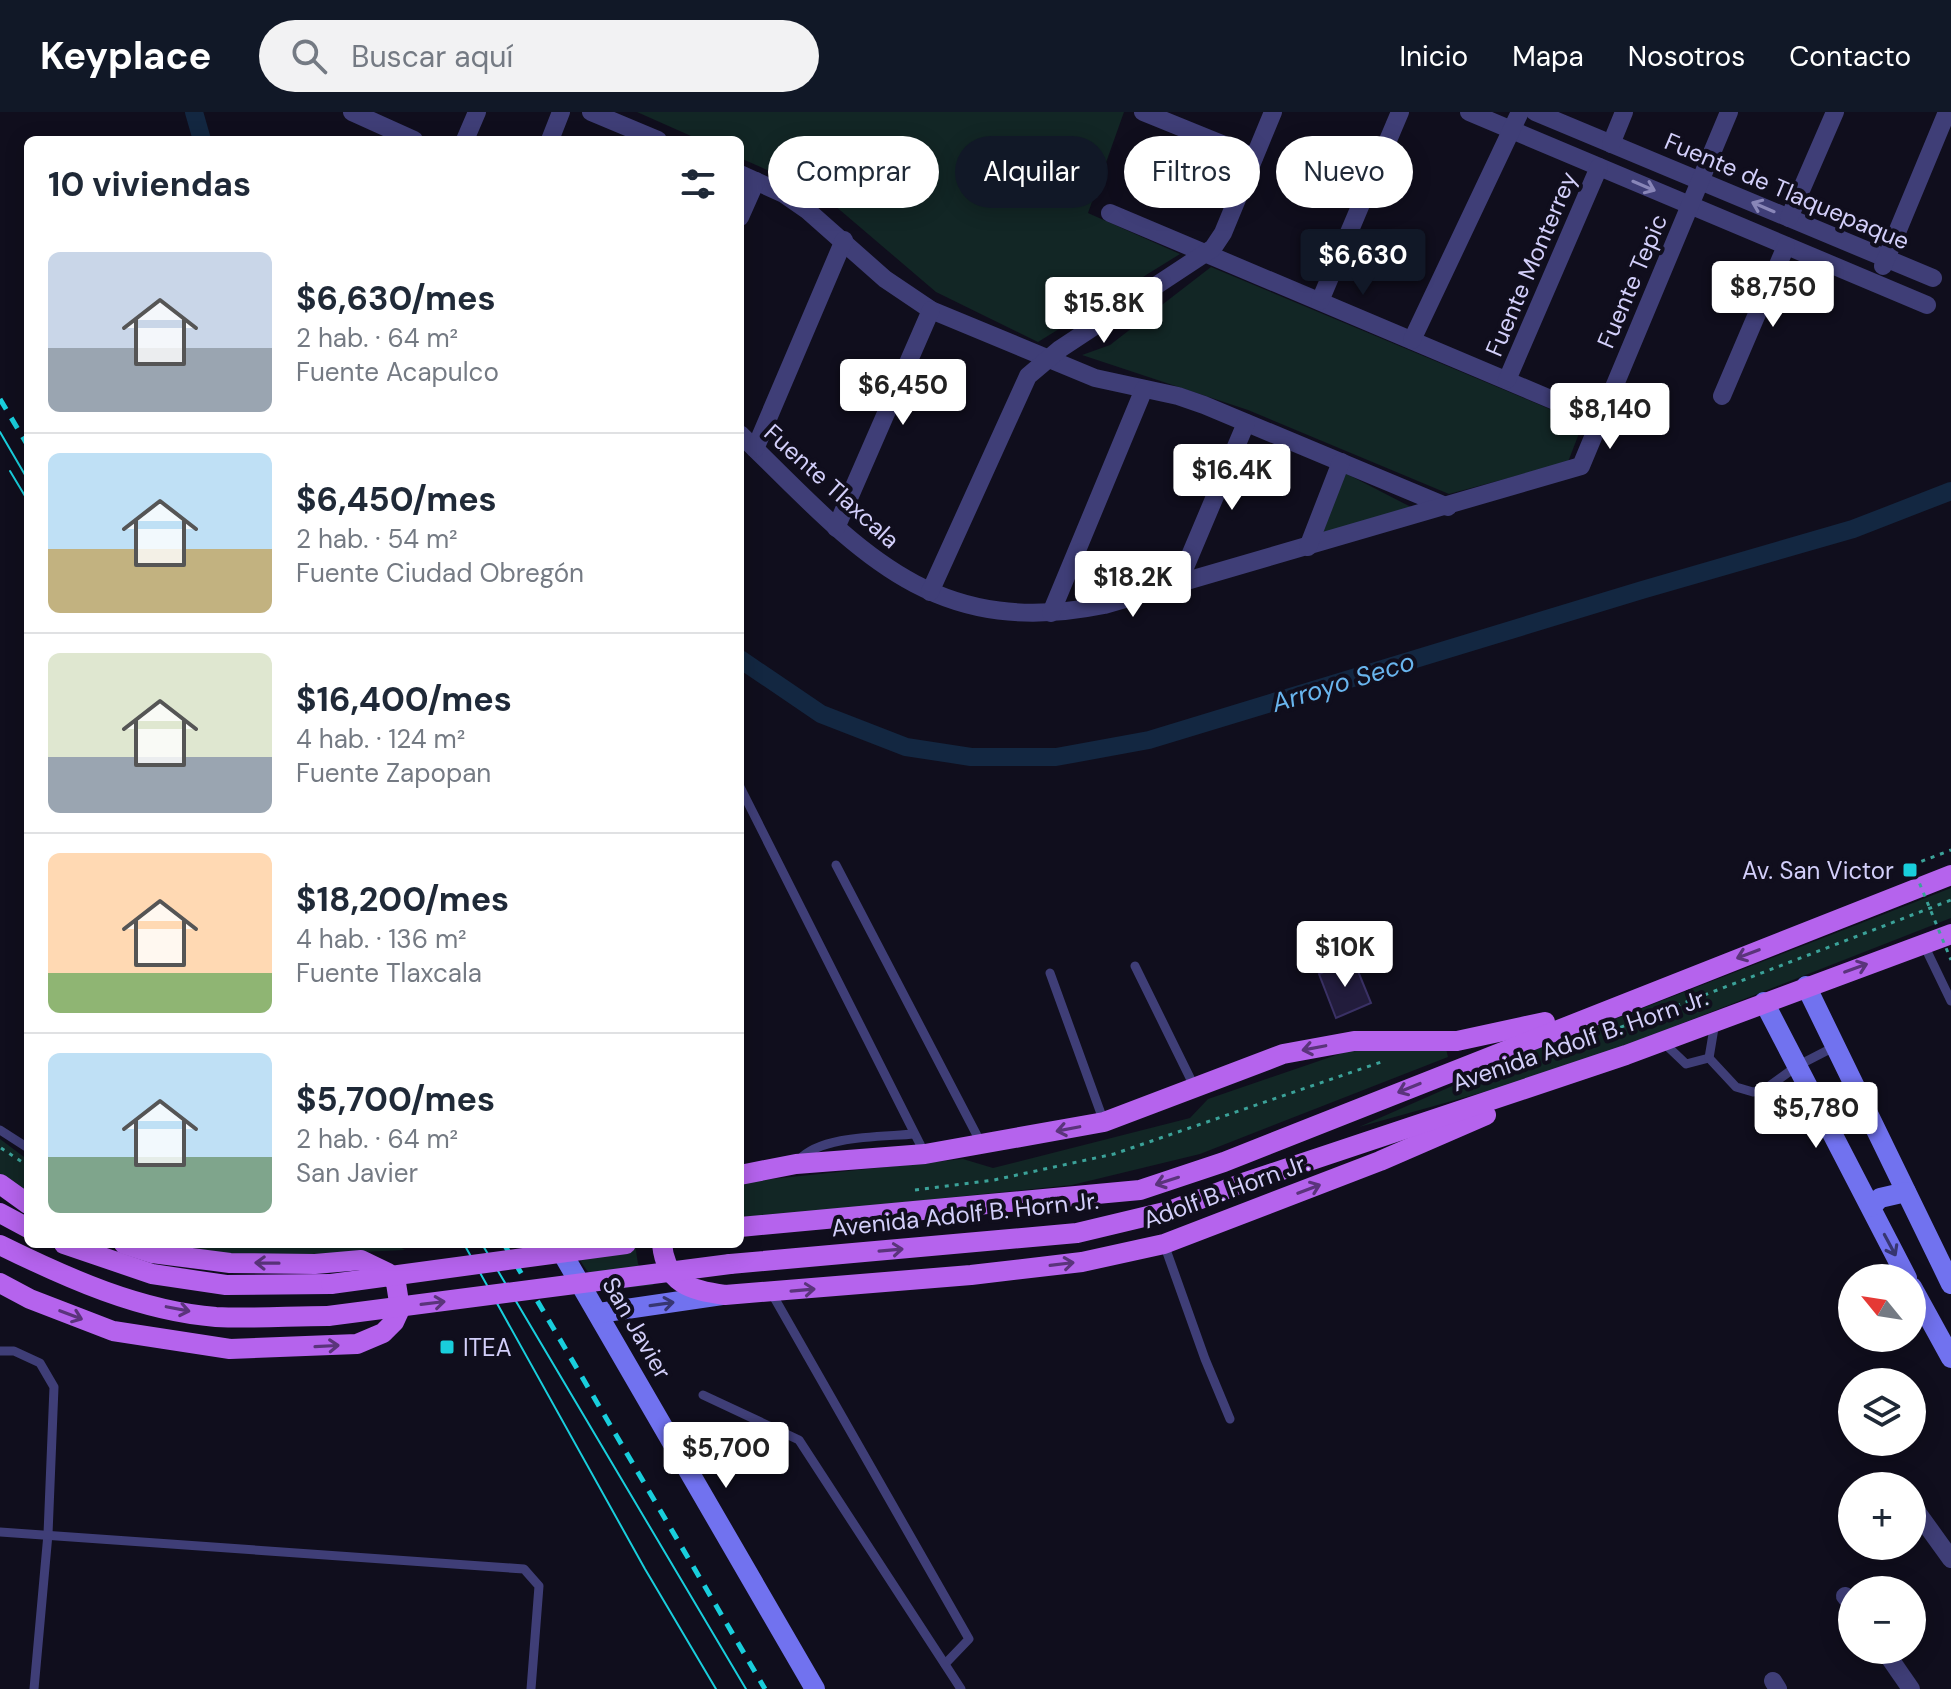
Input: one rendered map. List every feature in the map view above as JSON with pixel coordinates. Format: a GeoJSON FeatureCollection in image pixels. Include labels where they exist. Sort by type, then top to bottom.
{"type":"FeatureCollection","features":[{"type":"Feature","properties":{"kind":"main road","name":"Avenida Adolf B. Horn Jr."},"geometry":{"type":"LineString","coordinates":[[744,1227],[1140,1190],[1224,1162],[1951,875]]}},
{"type":"Feature","properties":{"kind":"main road","name":"Avenida Adolf B. Horn Jr."},"geometry":{"type":"LineString","coordinates":[[0,1245],[74,1281],[148,1304],[215,1317],[328,1316],[730,1264],[1077,1233],[1169,1211],[1626,1055],[1951,934]]}},
{"type":"Feature","properties":{"kind":"main road"},"geometry":{"type":"LineString","coordinates":[[744,1172],[796,1164],[925,1154],[1104,1122],[1283,1054],[1354,1041],[1457,1041],[1511,1031],[1638,997]]}},
{"type":"Feature","properties":{"kind":"main road","name":"Adolf B. Horn Jr."},"geometry":{"type":"LineString","coordinates":[[663,1248],[667,1266],[678,1282],[695,1291],[725,1295],[1082,1262],[1164,1244],[1380,1161],[1626,1055]]}},
{"type":"Feature","properties":{"kind":"main road"},"geometry":{"type":"LineString","coordinates":[[0,1184],[24,1201]]}},
{"type":"Feature","properties":{"kind":"main road"},"geometry":{"type":"LineString","coordinates":[[0,1213],[24,1226]]}},
{"type":"Feature","properties":{"kind":"main road"},"geometry":{"type":"LineString","coordinates":[[76,1248],[152,1274],[226,1285],[331,1284],[596,1248]]}},
{"type":"Feature","properties":{"kind":"main road"},"geometry":{"type":"LineString","coordinates":[[0,1283],[30,1299],[113,1331],[230,1349],[357,1344],[383,1333],[394,1322],[400,1309],[396,1283],[388,1273],[361,1260],[315,1264],[230,1263],[152,1253],[136,1248]]}},
{"type":"Feature","properties":{"kind":"street"},"geometry":{"type":"LineString","coordinates":[[352,112],[405,136]]}},
{"type":"Feature","properties":{"kind":"street"},"geometry":{"type":"LineString","coordinates":[[467,136],[477,112]]}},
{"type":"Feature","properties":{"kind":"street"},"geometry":{"type":"LineString","coordinates":[[552,136],[561,112]]}},
{"type":"Feature","properties":{"kind":"street"},"geometry":{"type":"LineString","coordinates":[[591,112],[648,136]]}},
{"type":"Feature","properties":{"kind":"street"},"geometry":{"type":"LineString","coordinates":[[1143,112],[1202,136]]}},
{"type":"Feature","properties":{"kind":"street"},"geometry":{"type":"LineString","coordinates":[[1260,143],[1273,112]]}},
{"type":"Feature","properties":{"kind":"street"},"geometry":{"type":"LineString","coordinates":[[1320,301],[1400,112]]}},
{"type":"Feature","properties":{"kind":"street"},"geometry":{"type":"LineString","coordinates":[[1469,112],[1927,305]]}},
{"type":"Feature","properties":{"kind":"street"},"geometry":{"type":"LineString","coordinates":[[1412,340],[1520,112]]}},
{"type":"Feature","properties":{"kind":"street","name":"Fuente de Tlaquepaque"},"geometry":{"type":"LineString","coordinates":[[1535,112],[1933,278]]}},
{"type":"Feature","properties":{"kind":"street"},"geometry":{"type":"LineString","coordinates":[[1611,144],[1624,112]]}},
{"type":"Feature","properties":{"kind":"street","name":"Fuente Tepic"},"geometry":{"type":"LineString","coordinates":[[1600,420],[1729,112]]}},
{"type":"Feature","properties":{"kind":"street"},"geometry":{"type":"LineString","coordinates":[[1789,218],[1835,112]]}},
{"type":"Feature","properties":{"kind":"street"},"geometry":{"type":"LineString","coordinates":[[1876,284],[1947,112]]}},
{"type":"Feature","properties":{"kind":"street","name":"Fuente Monterrey"},"geometry":{"type":"LineString","coordinates":[[1507,380],[1599,167]]}},
{"type":"Feature","properties":{"kind":"street"},"geometry":{"type":"LineString","coordinates":[[748,178],[795,202],[844,240],[885,279],[931,310],[1095,378],[1178,396],[1448,507]]}},
{"type":"Feature","properties":{"kind":"street"},"geometry":{"type":"LineString","coordinates":[[930,592],[1019,391],[1045,359],[1206,253],[1223,233],[1233,208]]}},
{"type":"Feature","properties":{"kind":"street"},"geometry":{"type":"LineString","coordinates":[[1110,213],[1600,420]]}},
{"type":"Feature","properties":{"kind":"street"},"geometry":{"type":"LineString","coordinates":[[755,449],[844,240]]}},
{"type":"Feature","properties":{"kind":"street"},"geometry":{"type":"LineString","coordinates":[[1722,396],[1786,246]]}},
{"type":"Feature","properties":{"kind":"street"},"geometry":{"type":"LineString","coordinates":[[836,528],[931,310]]}},
{"type":"Feature","properties":{"kind":"street"},"geometry":{"type":"LineString","coordinates":[[1051,613],[1144,389]]}},
{"type":"Feature","properties":{"kind":"street","name":"Fuente Tlaxcala"},"geometry":{"type":"LineString","coordinates":[[744,438],[836,528],[877,563],[930,592],[1003,613],[1051,613],[1104,605],[1581,466],[1600,420]]}},
{"type":"Feature","properties":{"kind":"street"},"geometry":{"type":"LineString","coordinates":[[1178,584],[1246,423]]}},
{"type":"Feature","properties":{"kind":"street"},"geometry":{"type":"LineString","coordinates":[[1308,547],[1341,462]]}},
{"type":"Feature","properties":{"kind":"street"},"geometry":{"type":"LineString","coordinates":[[1806,986],[1950,1282],[1938,1294],[1926,1290]]}},
{"type":"Feature","properties":{"kind":"street"},"geometry":{"type":"LineString","coordinates":[[1764,1002],[1901,1264]]}},
{"type":"Feature","properties":{"kind":"street"},"geometry":{"type":"LineString","coordinates":[[1871,1207],[1891,1193],[1906,1192]]}},
{"type":"Feature","properties":{"kind":"street","name":"San Javier"},"geometry":{"type":"LineString","coordinates":[[559,1248],[815,1689]]}},
{"type":"Feature","properties":{"kind":"street","name":"Adolf B. Horn Jr."},"geometry":{"type":"LineString","coordinates":[[599,1313],[725,1295]]}},
{"type":"Feature","properties":{"kind":"street"},"geometry":{"type":"LineString","coordinates":[[1926,1312],[1951,1358]]}},
{"type":"Feature","properties":{"kind":"street"},"geometry":{"type":"LineString","coordinates":[[1926,1524],[1951,1559]]}},
{"type":"Feature","properties":{"kind":"street"},"geometry":{"type":"LineString","coordinates":[[1894,1664],[1911,1689]]}},
{"type":"Feature","properties":{"kind":"lane"},"geometry":{"type":"LineString","coordinates":[[744,795],[925,1154]]}},
{"type":"Feature","properties":{"kind":"lane"},"geometry":{"type":"LineString","coordinates":[[836,865],[982,1145]]}},
{"type":"Feature","properties":{"kind":"lane"},"geometry":{"type":"LineString","coordinates":[[1923,943],[1951,1001]]}},
{"type":"Feature","properties":{"kind":"lane"},"geometry":{"type":"LineString","coordinates":[[1135,966],[1194,1086]]}},
{"type":"Feature","properties":{"kind":"lane"},"geometry":{"type":"LineString","coordinates":[[1050,973],[1104,1122]]}},
{"type":"Feature","properties":{"kind":"lane"},"geometry":{"type":"LineString","coordinates":[[1709,1058],[1715,1020]]}},
{"type":"Feature","properties":{"kind":"lane"},"geometry":{"type":"LineString","coordinates":[[1661,1041],[1686,1064],[1709,1058]]}},
{"type":"Feature","properties":{"kind":"lane"},"geometry":{"type":"LineString","coordinates":[[1709,1058],[1736,1087],[1753,1092],[1764,1090],[1797,1066],[1834,1047]]}},
{"type":"Feature","properties":{"kind":"lane"},"geometry":{"type":"LineString","coordinates":[[0,1130],[24,1145]]}},
{"type":"Feature","properties":{"kind":"lane"},"geometry":{"type":"LineString","coordinates":[[796,1164],[805,1154],[825,1145],[914,1134]]}},
{"type":"Feature","properties":{"kind":"lane"},"geometry":{"type":"LineString","coordinates":[[1164,1244],[1230,1419]]}},
{"type":"Feature","properties":{"kind":"lane"},"geometry":{"type":"LineString","coordinates":[[771,1292],[969,1639],[945,1664]]}},
{"type":"Feature","properties":{"kind":"lane"},"geometry":{"type":"LineString","coordinates":[[0,1351],[14,1351],[40,1363],[54,1387],[48,1534],[34,1689]]}},
{"type":"Feature","properties":{"kind":"lane"},"geometry":{"type":"LineString","coordinates":[[703,1395],[799,1440],[961,1689]]}},
{"type":"Feature","properties":{"kind":"lane"},"geometry":{"type":"LineString","coordinates":[[0,1532],[524,1569],[539,1586],[531,1689]]}},
{"type":"Feature","properties":{"kind":"path"},"geometry":{"type":"LineString","coordinates":[[1951,850],[1912,865],[1951,960]]}},
{"type":"Feature","properties":{"kind":"path"},"geometry":{"type":"LineString","coordinates":[[1599,1036],[1951,900]]}},
{"type":"Feature","properties":{"kind":"path"},"geometry":{"type":"LineString","coordinates":[[903,1192],[994,1180],[1114,1154],[1384,1062]]}},
{"type":"Feature","properties":{"kind":"path"},"geometry":{"type":"LineString","coordinates":[[0,1147],[24,1163]]}},
{"type":"Feature","properties":{"kind":"green space"},"geometry":{"type":"Polygon","coordinates":[[[637,112],[1124,112],[1108,157],[1108,136],[955,136],[955,208],[1090,208],[1088,213],[1180,254],[1038,342],[936,292],[838,208],[939,208],[939,136],[768,136],[768,170],[744,160],[744,136],[691,136],[637,112]]]}},
{"type":"Feature","properties":{"kind":"green space"},"geometry":{"type":"Polygon","coordinates":[[[1211,267],[1583,423],[1568,462],[1449,494],[1248,410],[1082,355],[1110,345],[1211,267]]]}},
{"type":"Feature","properties":{"kind":"green space"},"geometry":{"type":"Polygon","coordinates":[[[1345,473],[1407,505],[1416,509],[1317,537],[1345,473]]]}},
{"type":"Feature","properties":{"kind":"green space"},"geometry":{"type":"Polygon","coordinates":[[[1951,888],[1951,918],[1563,1070],[1359,1127],[1525,1054],[1951,888]]]}},
{"type":"Feature","properties":{"kind":"green space"},"geometry":{"type":"Polygon","coordinates":[[[1446,1049],[1448,1057],[1200,1154],[1072,1185],[744,1219],[744,1184],[963,1159],[993,1168],[1190,1118],[1208,1099],[1351,1050],[1446,1049]]]}},
{"type":"Feature","properties":{"kind":"green space"},"geometry":{"type":"Polygon","coordinates":[[[0,1139],[24,1157],[24,1192],[0,1177],[0,1139]]]}},
{"type":"Feature","properties":{"kind":"green space"},"geometry":{"type":"Polygon","coordinates":[[[177,1248],[405,1250],[247,1257],[177,1248]]]}},
{"type":"Feature","properties":{"kind":"green space"},"geometry":{"type":"Polygon","coordinates":[[[575,1248],[636,1248],[638,1264],[654,1285],[607,1290],[586,1270],[575,1248]]]}},
{"type":"Feature","properties":{"kind":"building"},"geometry":{"type":"Polygon","coordinates":[[[1353,959],[1371,1003],[1336,1018],[1319,974],[1353,959]]]}},
{"type":"Feature","properties":{"kind":"waterway","name":"Arroyo Seco"},"geometry":{"type":"LineString","coordinates":[[194,112],[201,136]]}},
{"type":"Feature","properties":{"kind":"waterway","name":"Arroyo Seco"},"geometry":{"type":"LineString","coordinates":[[744,662],[821,714],[906,747],[971,757],[1056,757],[1149,740],[1853,529],[1951,491]]}},
{"type":"Feature","properties":{"kind":"tram line"},"geometry":{"type":"LineString","coordinates":[[0,432],[24,473]]}},
{"type":"Feature","properties":{"kind":"tram line"},"geometry":{"type":"LineString","coordinates":[[10,471],[24,494]]}},
{"type":"Feature","properties":{"kind":"tram line"},"geometry":{"type":"LineString","coordinates":[[466,1248],[645,1569],[716,1689]]}},
{"type":"Feature","properties":{"kind":"tram line"},"geometry":{"type":"LineString","coordinates":[[484,1248],[746,1689]]}},
{"type":"Feature","properties":{"kind":"railway"},"geometry":{"type":"LineString","coordinates":[[0,399],[24,439]]}},
{"type":"Feature","properties":{"kind":"railway"},"geometry":{"type":"LineString","coordinates":[[506,1248],[765,1689]]}},
{"type":"Feature","properties":{"kind":"place","name":"Av. San Victor"},"geometry":{"type":"Point","coordinates":[1910,870]}},
{"type":"Feature","properties":{"kind":"place","name":"ITEA"},"geometry":{"type":"Point","coordinates":[447,1347]}}]}
